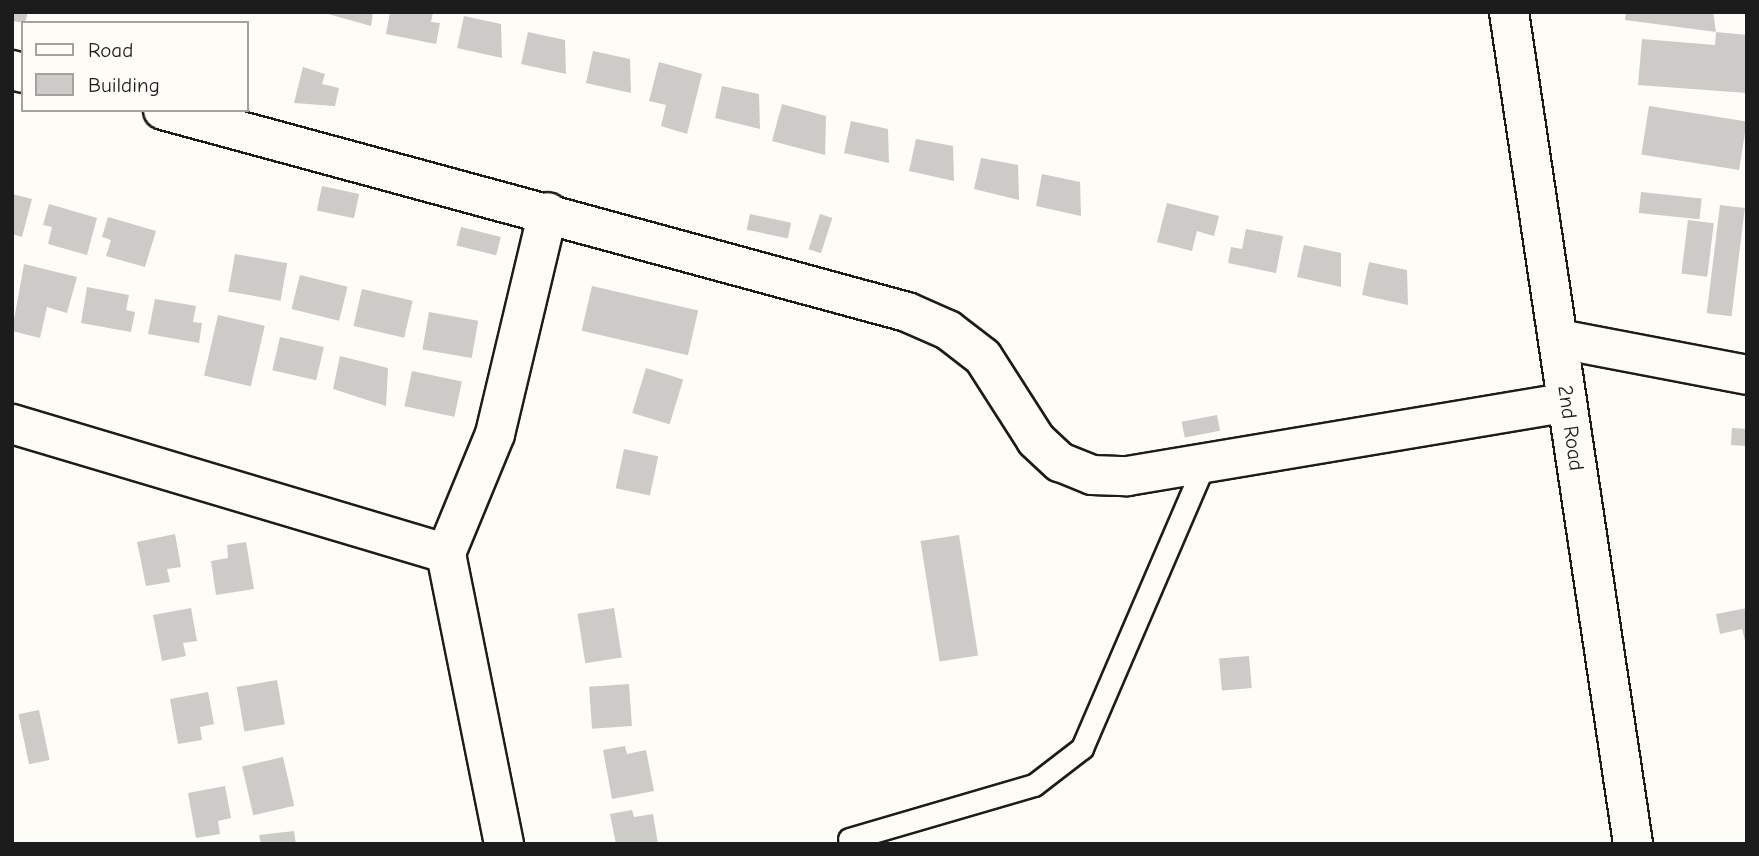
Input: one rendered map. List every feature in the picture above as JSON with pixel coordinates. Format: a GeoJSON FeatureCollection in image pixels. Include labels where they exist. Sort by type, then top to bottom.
{"type":"FeatureCollection","features":[{"type":"Feature","properties":{"kind":"street","name":"2nd Road"},"geometry":{"type":"LineString","coordinates":[[1509,12],[1633,844]]}},
{"type":"Feature","properties":{"kind":"street"},"geometry":{"type":"LineString","coordinates":[[171,112],[548,212],[907,312],[948,330],[983,357],[1036,440],[1060,462],[1092,475],[1205,462],[1567,402]]}},
{"type":"Feature","properties":{"kind":"street"},"geometry":{"type":"LineString","coordinates":[[504,844],[446,553],[495,434],[548,212]]}},
{"type":"Feature","properties":{"kind":"street"},"geometry":{"type":"LineString","coordinates":[[1559,339],[1747,375]]}},
{"type":"Feature","properties":{"kind":"street"},"geometry":{"type":"LineString","coordinates":[[12,424],[446,553]]}},
{"type":"Feature","properties":{"kind":"lane"},"geometry":{"type":"LineString","coordinates":[[849,839],[1034,785],[1082,748],[1205,462]]}},
{"type":"Feature","properties":{"kind":"building"},"geometry":{"type":"Polygon","coordinates":[[[12,12],[28,12],[26,21],[12,21],[12,12]]]}},
{"type":"Feature","properties":{"kind":"building"},"geometry":{"type":"Polygon","coordinates":[[[321,12],[373,12],[371,26],[321,12]]]}},
{"type":"Feature","properties":{"kind":"building"},"geometry":{"type":"Polygon","coordinates":[[[390,12],[433,12],[431,22],[440,23],[436,44],[386,34],[390,12]]]}},
{"type":"Feature","properties":{"kind":"building"},"geometry":{"type":"Polygon","coordinates":[[[1626,12],[1713,12],[1716,32],[1625,20],[1626,12]]]}},
{"type":"Feature","properties":{"kind":"building"},"geometry":{"type":"Polygon","coordinates":[[[464,16],[501,24],[502,58],[457,48],[464,16]]]}},
{"type":"Feature","properties":{"kind":"building"},"geometry":{"type":"Polygon","coordinates":[[[528,32],[565,40],[566,74],[521,64],[528,32]]]}},
{"type":"Feature","properties":{"kind":"building"},"geometry":{"type":"Polygon","coordinates":[[[1716,32],[1747,35],[1747,93],[1638,85],[1642,39],[1715,45],[1716,32]]]}},
{"type":"Feature","properties":{"kind":"building"},"geometry":{"type":"Polygon","coordinates":[[[593,51],[630,59],[631,93],[586,83],[593,51]]]}},
{"type":"Feature","properties":{"kind":"building"},"geometry":{"type":"Polygon","coordinates":[[[659,62],[702,74],[687,134],[661,126],[666,105],[649,101],[659,62]]]}},
{"type":"Feature","properties":{"kind":"building"},"geometry":{"type":"Polygon","coordinates":[[[303,67],[325,74],[322,84],[339,88],[335,106],[294,103],[303,67]]]}},
{"type":"Feature","properties":{"kind":"building"},"geometry":{"type":"Polygon","coordinates":[[[722,86],[759,94],[760,129],[715,118],[722,86]]]}},
{"type":"Feature","properties":{"kind":"building"},"geometry":{"type":"Polygon","coordinates":[[[782,104],[826,116],[825,155],[772,141],[782,104]]]}},
{"type":"Feature","properties":{"kind":"building"},"geometry":{"type":"Polygon","coordinates":[[[1649,106],[1747,121],[1739,170],[1641,154],[1649,106]]]}},
{"type":"Feature","properties":{"kind":"building"},"geometry":{"type":"Polygon","coordinates":[[[851,121],[888,129],[889,163],[844,153],[851,121]]]}},
{"type":"Feature","properties":{"kind":"building"},"geometry":{"type":"Polygon","coordinates":[[[916,139],[953,146],[954,181],[909,171],[916,139]]]}},
{"type":"Feature","properties":{"kind":"building"},"geometry":{"type":"Polygon","coordinates":[[[981,158],[1018,165],[1019,200],[974,189],[981,158]]]}},
{"type":"Feature","properties":{"kind":"building"},"geometry":{"type":"Polygon","coordinates":[[[1042,174],[1080,182],[1081,216],[1036,206],[1042,174]]]}},
{"type":"Feature","properties":{"kind":"building"},"geometry":{"type":"Polygon","coordinates":[[[322,186],[359,194],[354,218],[317,210],[322,186]]]}},
{"type":"Feature","properties":{"kind":"building"},"geometry":{"type":"Polygon","coordinates":[[[1641,192],[1702,198],[1699,219],[1639,213],[1641,192]]]}},
{"type":"Feature","properties":{"kind":"building"},"geometry":{"type":"Polygon","coordinates":[[[12,194],[32,199],[22,237],[12,234],[12,194]]]}},
{"type":"Feature","properties":{"kind":"building"},"geometry":{"type":"Polygon","coordinates":[[[1167,203],[1219,216],[1214,236],[1197,231],[1192,251],[1157,242],[1167,203]]]}},
{"type":"Feature","properties":{"kind":"building"},"geometry":{"type":"Polygon","coordinates":[[[49,204],[97,218],[87,255],[48,244],[52,227],[43,225],[49,204]]]}},
{"type":"Feature","properties":{"kind":"building"},"geometry":{"type":"Polygon","coordinates":[[[1720,205],[1745,208],[1732,316],[1707,313],[1720,205]]]}},
{"type":"Feature","properties":{"kind":"building"},"geometry":{"type":"Polygon","coordinates":[[[750,214],[791,223],[788,238],[747,230],[750,214]]]}},
{"type":"Feature","properties":{"kind":"building"},"geometry":{"type":"Polygon","coordinates":[[[820,214],[832,218],[821,253],[809,249],[820,214]]]}},
{"type":"Feature","properties":{"kind":"building"},"geometry":{"type":"Polygon","coordinates":[[[108,217],[156,231],[145,267],[106,256],[111,240],[102,237],[108,217]]]}},
{"type":"Feature","properties":{"kind":"building"},"geometry":{"type":"Polygon","coordinates":[[[1688,220],[1714,223],[1707,277],[1681,274],[1688,220]]]}},
{"type":"Feature","properties":{"kind":"building"},"geometry":{"type":"Polygon","coordinates":[[[461,227],[501,237],[496,255],[456,245],[461,227]]]}},
{"type":"Feature","properties":{"kind":"building"},"geometry":{"type":"Polygon","coordinates":[[[1246,229],[1283,236],[1276,273],[1228,263],[1231,247],[1242,249],[1246,229]]]}},
{"type":"Feature","properties":{"kind":"building"},"geometry":{"type":"Polygon","coordinates":[[[1304,245],[1341,253],[1341,287],[1297,277],[1304,245]]]}},
{"type":"Feature","properties":{"kind":"building"},"geometry":{"type":"Polygon","coordinates":[[[235,254],[287,263],[281,301],[228,291],[235,254]]]}},
{"type":"Feature","properties":{"kind":"building"},"geometry":{"type":"Polygon","coordinates":[[[1369,262],[1407,270],[1408,305],[1362,295],[1369,262]]]}},
{"type":"Feature","properties":{"kind":"building"},"geometry":{"type":"Polygon","coordinates":[[[24,264],[77,277],[67,313],[47,307],[40,338],[12,331],[24,264]]]}},
{"type":"Feature","properties":{"kind":"building"},"geometry":{"type":"Polygon","coordinates":[[[300,275],[348,287],[339,321],[292,309],[300,275]]]}},
{"type":"Feature","properties":{"kind":"building"},"geometry":{"type":"Polygon","coordinates":[[[592,286],[698,311],[688,355],[582,331],[592,286]]]}},
{"type":"Feature","properties":{"kind":"building"},"geometry":{"type":"Polygon","coordinates":[[[87,287],[129,295],[126,310],[135,312],[131,332],[81,323],[87,287]]]}},
{"type":"Feature","properties":{"kind":"building"},"geometry":{"type":"Polygon","coordinates":[[[362,289],[413,301],[404,338],[353,326],[362,289]]]}},
{"type":"Feature","properties":{"kind":"building"},"geometry":{"type":"Polygon","coordinates":[[[155,299],[196,306],[193,322],[202,323],[199,343],[148,334],[155,299]]]}},
{"type":"Feature","properties":{"kind":"building"},"geometry":{"type":"Polygon","coordinates":[[[429,312],[478,321],[472,358],[422,349],[429,312]]]}},
{"type":"Feature","properties":{"kind":"building"},"geometry":{"type":"Polygon","coordinates":[[[218,315],[265,326],[251,386],[204,375],[218,315]]]}},
{"type":"Feature","properties":{"kind":"building"},"geometry":{"type":"Polygon","coordinates":[[[280,337],[324,347],[316,380],[272,370],[280,337]]]}},
{"type":"Feature","properties":{"kind":"building"},"geometry":{"type":"Polygon","coordinates":[[[340,356],[388,368],[386,406],[333,389],[340,356]]]}},
{"type":"Feature","properties":{"kind":"building"},"geometry":{"type":"Polygon","coordinates":[[[646,368],[683,379],[670,424],[632,413],[646,368]]]}},
{"type":"Feature","properties":{"kind":"building"},"geometry":{"type":"Polygon","coordinates":[[[412,371],[462,382],[454,417],[405,406],[412,371]]]}},
{"type":"Feature","properties":{"kind":"building"},"geometry":{"type":"Polygon","coordinates":[[[1217,415],[1220,431],[1185,438],[1182,422],[1217,415]]]}},
{"type":"Feature","properties":{"kind":"building"},"geometry":{"type":"Polygon","coordinates":[[[1732,428],[1747,429],[1746,446],[1731,445],[1732,428]]]}},
{"type":"Feature","properties":{"kind":"building"},"geometry":{"type":"Polygon","coordinates":[[[624,449],[658,456],[650,495],[616,488],[624,449]]]}},
{"type":"Feature","properties":{"kind":"building"},"geometry":{"type":"Polygon","coordinates":[[[175,534],[181,567],[167,569],[170,582],[146,586],[137,542],[175,534]]]}},
{"type":"Feature","properties":{"kind":"building"},"geometry":{"type":"Polygon","coordinates":[[[959,535],[978,655],[940,662],[920,541],[959,535]]]}},
{"type":"Feature","properties":{"kind":"building"},"geometry":{"type":"Polygon","coordinates":[[[246,542],[254,589],[216,595],[211,561],[228,558],[227,545],[246,542]]]}},
{"type":"Feature","properties":{"kind":"building"},"geometry":{"type":"Polygon","coordinates":[[[191,608],[197,641],[183,643],[186,656],[162,661],[153,615],[191,608]]]}},
{"type":"Feature","properties":{"kind":"building"},"geometry":{"type":"Polygon","coordinates":[[[614,608],[622,657],[585,663],[577,614],[614,608]]]}},
{"type":"Feature","properties":{"kind":"building"},"geometry":{"type":"Polygon","coordinates":[[[1747,608],[1747,645],[1742,629],[1720,634],[1716,614],[1747,608]]]}},
{"type":"Feature","properties":{"kind":"building"},"geometry":{"type":"Polygon","coordinates":[[[1249,656],[1252,688],[1222,690],[1219,659],[1249,656]]]}},
{"type":"Feature","properties":{"kind":"building"},"geometry":{"type":"Polygon","coordinates":[[[277,680],[285,724],[244,731],[237,687],[277,680]]]}},
{"type":"Feature","properties":{"kind":"building"},"geometry":{"type":"Polygon","coordinates":[[[629,684],[632,726],[592,729],[589,687],[629,684]]]}},
{"type":"Feature","properties":{"kind":"building"},"geometry":{"type":"Polygon","coordinates":[[[208,692],[214,724],[200,727],[202,740],[178,744],[170,699],[208,692]]]}},
{"type":"Feature","properties":{"kind":"building"},"geometry":{"type":"Polygon","coordinates":[[[39,710],[50,760],[29,764],[18,714],[39,710]]]}},
{"type":"Feature","properties":{"kind":"building"},"geometry":{"type":"Polygon","coordinates":[[[625,746],[627,754],[646,750],[654,791],[612,799],[603,750],[625,746]]]}},
{"type":"Feature","properties":{"kind":"building"},"geometry":{"type":"Polygon","coordinates":[[[283,757],[294,806],[253,815],[242,766],[283,757]]]}},
{"type":"Feature","properties":{"kind":"building"},"geometry":{"type":"Polygon","coordinates":[[[225,786],[231,818],[218,821],[220,834],[196,838],[188,793],[225,786]]]}},
{"type":"Feature","properties":{"kind":"building"},"geometry":{"type":"Polygon","coordinates":[[[632,810],[634,817],[653,814],[658,844],[616,844],[610,814],[632,810]]]}},
{"type":"Feature","properties":{"kind":"building"},"geometry":{"type":"Polygon","coordinates":[[[294,831],[296,844],[261,844],[259,835],[294,831]]]}}]}
